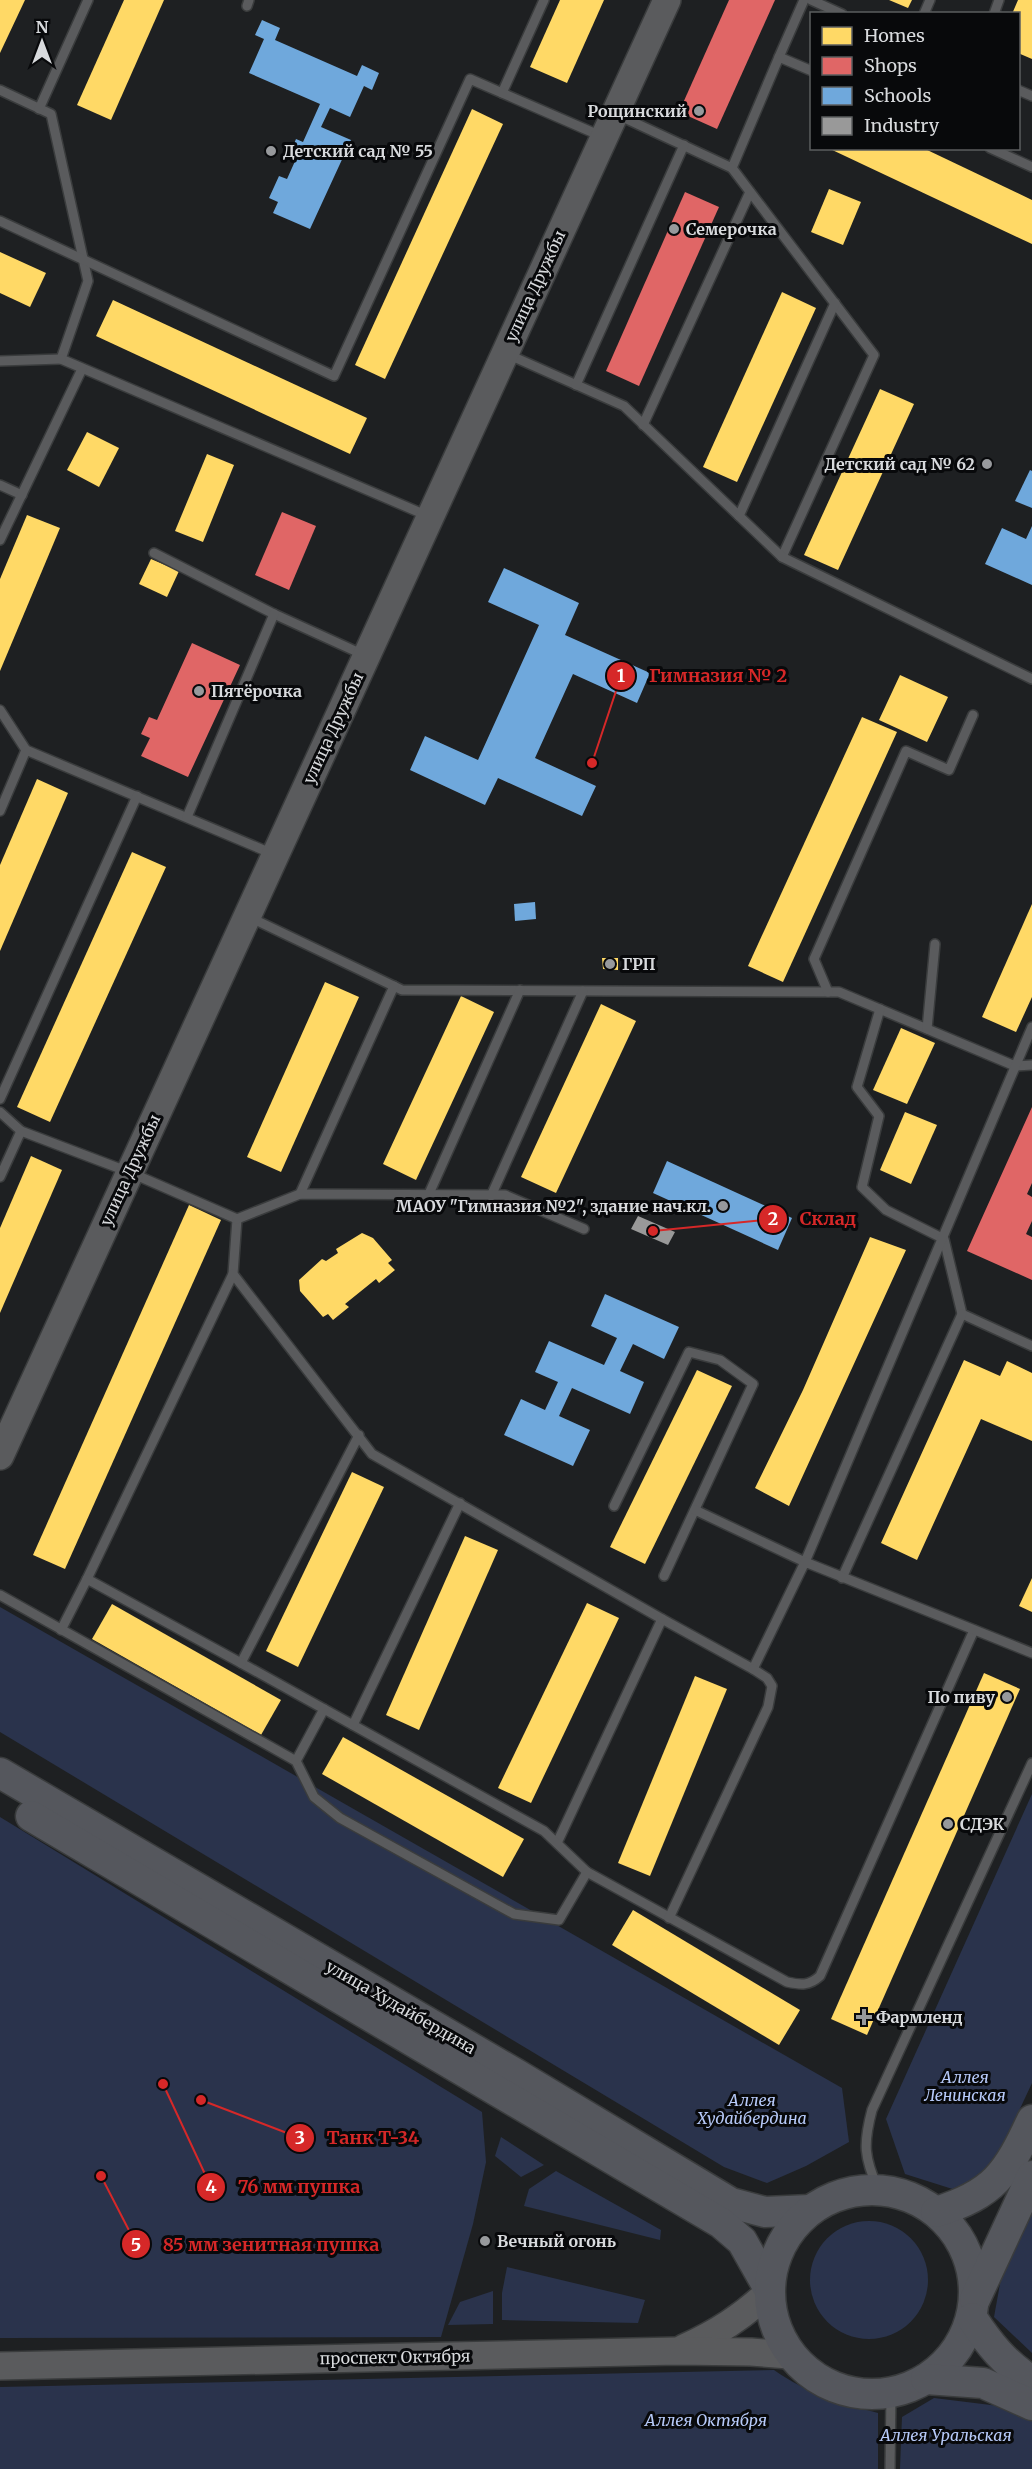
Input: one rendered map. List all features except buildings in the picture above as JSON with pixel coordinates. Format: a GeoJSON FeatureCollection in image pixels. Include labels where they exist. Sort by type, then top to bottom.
{"type":"FeatureCollection","features":[{"type":"Feature","properties":{"kind":"main road","name":"улица Дружбы"},"geometry":{"type":"LineString","coordinates":[[0,1456],[667,0]]}},
{"type":"Feature","properties":{"kind":"main road","name":"улица Худайбердина"},"geometry":{"type":"LineString","coordinates":[[0,1773],[506,2068],[731,2203],[765,2212],[810,2210]]}},
{"type":"Feature","properties":{"kind":"main road","name":"улица Худайбердина"},"geometry":{"type":"LineString","coordinates":[[0,1797],[721,2223],[742,2241],[769,2290]]}},
{"type":"Feature","properties":{"kind":"main road"},"geometry":{"type":"LineString","coordinates":[[936,2212],[964,2203],[993,2185],[1014,2159],[1032,2120]]}},
{"type":"Feature","properties":{"kind":"main road"},"geometry":{"type":"LineString","coordinates":[[1032,2176],[973,2310],[962,2342],[949,2360],[926,2379],[891,2393],[868,2395],[840,2389],[815,2379],[789,2355],[772,2321],[769,2290],[772,2263],[788,2230],[810,2210],[840,2194],[878,2189],[910,2197],[936,2212],[950,2226],[968,2255],[973,2272],[973,2310],[992,2349],[1017,2372],[1032,2381]]}},
{"type":"Feature","properties":{"kind":"main road"},"geometry":{"type":"LineString","coordinates":[[677,2351],[716,2334],[742,2317],[769,2290]]}},
{"type":"Feature","properties":{"kind":"main road","name":"проспект Октября"},"geometry":{"type":"LineString","coordinates":[[0,2366],[677,2351],[789,2355]]}},
{"type":"Feature","properties":{"kind":"main road"},"geometry":{"type":"LineString","coordinates":[[926,2379],[983,2383],[1032,2405]]}},
{"type":"Feature","properties":{"kind":"lane"},"geometry":{"type":"LineString","coordinates":[[39,109],[88,0]]}},
{"type":"Feature","properties":{"kind":"lane"},"geometry":{"type":"LineString","coordinates":[[502,93],[544,0]]}},
{"type":"Feature","properties":{"kind":"lane"},"geometry":{"type":"LineString","coordinates":[[732,168],[804,0]]}},
{"type":"Feature","properties":{"kind":"lane"},"geometry":{"type":"LineString","coordinates":[[812,0],[838,12]]}},
{"type":"Feature","properties":{"kind":"lane"},"geometry":{"type":"LineString","coordinates":[[779,57],[810,70]]}},
{"type":"Feature","properties":{"kind":"lane"},"geometry":{"type":"LineString","coordinates":[[0,221],[334,376],[470,79],[603,137]]}},
{"type":"Feature","properties":{"kind":"lane"},"geometry":{"type":"LineString","coordinates":[[0,90],[51,114],[88,281],[61,359]]}},
{"type":"Feature","properties":{"kind":"lane"},"geometry":{"type":"LineString","coordinates":[[614,113],[732,168],[874,355],[782,557]]}},
{"type":"Feature","properties":{"kind":"lane"},"geometry":{"type":"LineString","coordinates":[[576,385],[684,145]]}},
{"type":"Feature","properties":{"kind":"lane"},"geometry":{"type":"LineString","coordinates":[[994,150],[1032,167]]}},
{"type":"Feature","properties":{"kind":"lane"},"geometry":{"type":"LineString","coordinates":[[643,425],[750,192]]}},
{"type":"Feature","properties":{"kind":"lane"},"geometry":{"type":"LineString","coordinates":[[739,516],[835,303]]}},
{"type":"Feature","properties":{"kind":"lane"},"geometry":{"type":"LineString","coordinates":[[505,352],[624,406],[782,557],[1032,679]]}},
{"type":"Feature","properties":{"kind":"lane"},"geometry":{"type":"LineString","coordinates":[[0,361],[61,359],[431,517]]}},
{"type":"Feature","properties":{"kind":"lane"},"geometry":{"type":"LineString","coordinates":[[0,540],[82,369]]}},
{"type":"Feature","properties":{"kind":"lane"},"geometry":{"type":"LineString","coordinates":[[0,485],[22,495]]}},
{"type":"Feature","properties":{"kind":"lane"},"geometry":{"type":"LineString","coordinates":[[154,553],[274,615],[366,656]]}},
{"type":"Feature","properties":{"kind":"lane"},"geometry":{"type":"LineString","coordinates":[[187,817],[274,615]]}},
{"type":"Feature","properties":{"kind":"lane"},"geometry":{"type":"LineString","coordinates":[[0,710],[26,750],[275,855]]}},
{"type":"Feature","properties":{"kind":"lane"},"geometry":{"type":"LineString","coordinates":[[828,992],[814,959],[906,752],[949,770],[973,715]]}},
{"type":"Feature","properties":{"kind":"lane"},"geometry":{"type":"LineString","coordinates":[[0,811],[26,750]]}},
{"type":"Feature","properties":{"kind":"lane"},"geometry":{"type":"LineString","coordinates":[[0,1098],[137,796]]}},
{"type":"Feature","properties":{"kind":"lane"},"geometry":{"type":"LineString","coordinates":[[247,916],[402,990],[839,992],[1014,1066],[1032,1065]]}},
{"type":"Feature","properties":{"kind":"lane"},"geometry":{"type":"LineString","coordinates":[[927,1029],[935,944]]}},
{"type":"Feature","properties":{"kind":"lane"},"geometry":{"type":"LineString","coordinates":[[300,1194],[394,986]]}},
{"type":"Feature","properties":{"kind":"lane"},"geometry":{"type":"LineString","coordinates":[[428,1196],[520,990]]}},
{"type":"Feature","properties":{"kind":"lane"},"geometry":{"type":"LineString","coordinates":[[491,1196],[583,991]]}},
{"type":"Feature","properties":{"kind":"lane"},"geometry":{"type":"LineString","coordinates":[[842,1578],[962,1314],[944,1239],[886,1210],[862,1187],[879,1116],[857,1087],[880,1009]]}},
{"type":"Feature","properties":{"kind":"lane"},"geometry":{"type":"LineString","coordinates":[[753,1669],[805,1562],[1032,1027]]}},
{"type":"Feature","properties":{"kind":"lane"},"geometry":{"type":"LineString","coordinates":[[0,1112],[21,1131],[129,1172],[237,1220],[300,1194],[505,1195],[584,1229]]}},
{"type":"Feature","properties":{"kind":"lane"},"geometry":{"type":"LineString","coordinates":[[0,1177],[21,1131]]}},
{"type":"Feature","properties":{"kind":"lane"},"geometry":{"type":"LineString","coordinates":[[61,1630],[233,1274],[237,1220]]}},
{"type":"Feature","properties":{"kind":"lane"},"geometry":{"type":"LineString","coordinates":[[233,1274],[372,1454],[767,1678],[772,1686],[770,1701],[669,1918]]}},
{"type":"Feature","properties":{"kind":"lane"},"geometry":{"type":"LineString","coordinates":[[962,1314],[1032,1346]]}},
{"type":"Feature","properties":{"kind":"lane"},"geometry":{"type":"LineString","coordinates":[[614,1506],[689,1352],[720,1360],[753,1384],[664,1576]]}},
{"type":"Feature","properties":{"kind":"lane"},"geometry":{"type":"LineString","coordinates":[[241,1663],[359,1435]]}},
{"type":"Feature","properties":{"kind":"lane"},"geometry":{"type":"LineString","coordinates":[[352,1725],[459,1503]]}},
{"type":"Feature","properties":{"kind":"lane"},"geometry":{"type":"LineString","coordinates":[[695,1510],[842,1578],[1032,1653]]}},
{"type":"Feature","properties":{"kind":"lane"},"geometry":{"type":"LineString","coordinates":[[87,1579],[543,1831],[587,1872],[787,1982],[800,1985],[812,1983],[820,1976],[974,1630]]}},
{"type":"Feature","properties":{"kind":"lane"},"geometry":{"type":"LineString","coordinates":[[0,1595],[296,1761],[314,1797],[340,1818],[514,1914],[559,1920],[587,1872]]}},
{"type":"Feature","properties":{"kind":"lane"},"geometry":{"type":"LineString","coordinates":[[557,1842],[662,1619]]}},
{"type":"Feature","properties":{"kind":"lane"},"geometry":{"type":"LineString","coordinates":[[296,1761],[324,1709]]}},
{"type":"Feature","properties":{"kind":"lane"},"geometry":{"type":"LineString","coordinates":[[878,2189],[866,2161],[864,2138],[872,2110],[1032,1763]]}},
{"type":"Feature","properties":{"kind":"lane"},"geometry":{"type":"LineString","coordinates":[[890,2469],[891,2393]]}},
{"type":"Feature","properties":{"kind":"green space","name":"Аллея Худайбердина"},"geometry":{"type":"Polygon","coordinates":[[[0,1607],[842,2088],[849,2142],[806,2166],[767,2183],[724,2167],[0,1732],[0,1607]]]}},
{"type":"Feature","properties":{"kind":"green space","name":"Аллея Ленинская"},"geometry":{"type":"Polygon","coordinates":[[[1032,1794],[1032,2083],[995,2162],[962,2192],[905,2174],[886,2119],[1032,1794]]]}},
{"type":"Feature","properties":{"kind":"green space"},"geometry":{"type":"Polygon","coordinates":[[[0,1817],[482,2112],[486,2162],[473,2224],[441,2337],[0,2338],[0,1817]]]}},
{"type":"Feature","properties":{"kind":"green space"},"geometry":{"type":"Polygon","coordinates":[[[501,2137],[544,2165],[521,2177],[495,2156],[501,2137]]]}},
{"type":"Feature","properties":{"kind":"green space"},"geometry":{"type":"Polygon","coordinates":[[[556,2171],[661,2230],[660,2240],[524,2206],[529,2189],[556,2171]]]}},
{"type":"Feature","properties":{"kind":"green space"},"geometry":{"type":"Polygon","coordinates":[[[1032,2200],[1032,2353],[994,2317],[1004,2262],[1032,2200]]]}},
{"type":"Feature","properties":{"kind":"green space"},"geometry":{"type":"Polygon","coordinates":[[[869,2221],[892,2225],[911,2238],[924,2257],[928,2280],[924,2303],[911,2322],[892,2335],[869,2339],[846,2335],[827,2322],[814,2303],[810,2280],[814,2257],[827,2238],[846,2225],[869,2221]]]}},
{"type":"Feature","properties":{"kind":"green space"},"geometry":{"type":"Polygon","coordinates":[[[507,2267],[645,2300],[638,2323],[502,2320],[502,2293],[507,2267]]]}},
{"type":"Feature","properties":{"kind":"green space"},"geometry":{"type":"Polygon","coordinates":[[[493,2291],[493,2324],[448,2325],[460,2302],[493,2291]]]}},
{"type":"Feature","properties":{"kind":"green space","name":"Аллея Октября"},"geometry":{"type":"Polygon","coordinates":[[[774,2370],[824,2396],[878,2413],[878,2469],[0,2469],[0,2387],[774,2370]]]}},
{"type":"Feature","properties":{"kind":"green space","name":"Аллея Уральская"},"geometry":{"type":"Polygon","coordinates":[[[934,2398],[1015,2408],[1032,2418],[1032,2469],[900,2469],[902,2417],[934,2398]]]}},
{"type":"Feature","properties":{"kind":"place","name":"Рощинский"},"geometry":{"type":"Point","coordinates":[699,111]}},
{"type":"Feature","properties":{"kind":"place","name":"Детский сад № 55"},"geometry":{"type":"Point","coordinates":[271,151]}},
{"type":"Feature","properties":{"kind":"place","name":"Семерочка"},"geometry":{"type":"Point","coordinates":[674,229]}},
{"type":"Feature","properties":{"kind":"place","name":"Детский сад № 62"},"geometry":{"type":"Point","coordinates":[987,464]}},
{"type":"Feature","properties":{"kind":"place","name":"Пятёрочка"},"geometry":{"type":"Point","coordinates":[199,691]}},
{"type":"Feature","properties":{"kind":"place","name":"Гимназия № 2"},"geometry":{"type":"Point","coordinates":[592,763]}},
{"type":"Feature","properties":{"kind":"place","name":"ГРП"},"geometry":{"type":"Point","coordinates":[610,964]}},
{"type":"Feature","properties":{"kind":"place","name":"МАОУ \"Гимназия №2\", здание нач.кл."},"geometry":{"type":"Point","coordinates":[723,1206]}},
{"type":"Feature","properties":{"kind":"place","name":"Склад"},"geometry":{"type":"Point","coordinates":[653,1231]}},
{"type":"Feature","properties":{"kind":"place","name":"По пиву"},"geometry":{"type":"Point","coordinates":[1007,1697]}},
{"type":"Feature","properties":{"kind":"place","name":"СДЭК"},"geometry":{"type":"Point","coordinates":[948,1824]}},
{"type":"Feature","properties":{"kind":"place","name":"Фармленд"},"geometry":{"type":"Point","coordinates":[864,2017]}},
{"type":"Feature","properties":{"kind":"place","name":"76 мм пушка"},"geometry":{"type":"Point","coordinates":[163,2084]}},
{"type":"Feature","properties":{"kind":"place","name":"Танк Т-34"},"geometry":{"type":"Point","coordinates":[201,2100]}},
{"type":"Feature","properties":{"kind":"place","name":"85 мм зенитная пушка"},"geometry":{"type":"Point","coordinates":[101,2176]}},
{"type":"Feature","properties":{"kind":"place","name":"Вечный огонь"},"geometry":{"type":"Point","coordinates":[485,2241]}}]}
